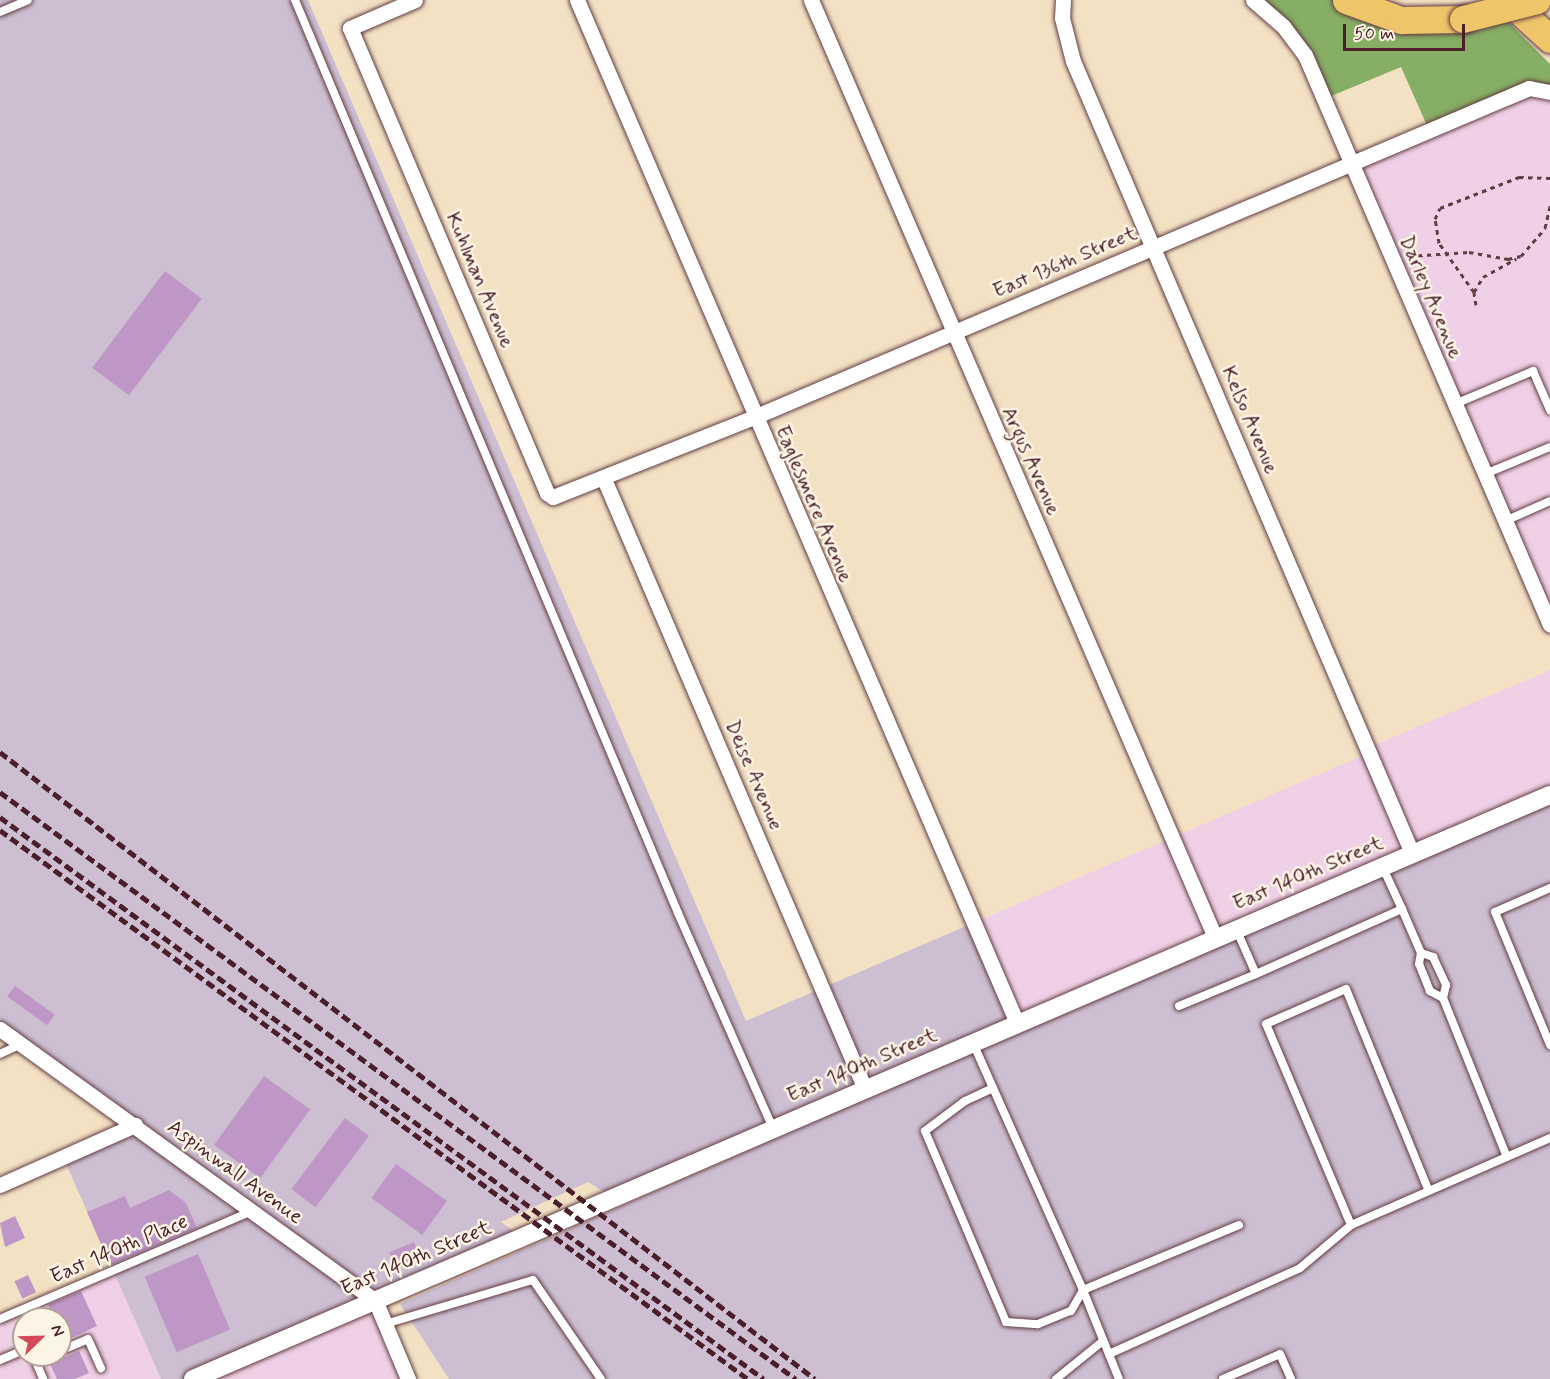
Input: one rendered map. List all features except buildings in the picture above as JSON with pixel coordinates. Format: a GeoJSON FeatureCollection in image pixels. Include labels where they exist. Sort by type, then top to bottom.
{"type":"FeatureCollection","features":[{"type":"Feature","properties":{"kind":"highway"},"geometry":{"type":"LineString","coordinates":[[1346,0],[1401,20],[1463,19],[1537,0]]}},
{"type":"Feature","properties":{"kind":"highway"},"geometry":{"type":"LineString","coordinates":[[1507,0],[1550,39]]}},
{"type":"Feature","properties":{"kind":"highway"},"geometry":{"type":"LineString","coordinates":[[1519,0],[1550,21]]}},
{"type":"Feature","properties":{"kind":"street","name":"Kuhlman Avenue"},"geometry":{"type":"LineString","coordinates":[[415,0],[350,28],[547,493],[560,497],[604,479]]}},
{"type":"Feature","properties":{"kind":"street","name":"Eaglesmere Avenue"},"geometry":{"type":"LineString","coordinates":[[578,0],[754,417],[1017,1023]]}},
{"type":"Feature","properties":{"kind":"street","name":"Argus Avenue"},"geometry":{"type":"LineString","coordinates":[[811,0],[952,333],[1215,937]]}},
{"type":"Feature","properties":{"kind":"street","name":"Kelso Avenue"},"geometry":{"type":"LineString","coordinates":[[1063,0],[1062,18],[1073,61],[1412,853]]}},
{"type":"Feature","properties":{"kind":"street","name":"Darley Avenue"},"geometry":{"type":"LineString","coordinates":[[1254,0],[1283,26],[1305,55],[1550,625]]}},
{"type":"Feature","properties":{"kind":"street","name":"East 136th Street"},"geometry":{"type":"LineString","coordinates":[[604,479],[1529,88],[1547,90]]}},
{"type":"Feature","properties":{"kind":"street","name":"Deise Avenue"},"geometry":{"type":"LineString","coordinates":[[604,479],[865,1089]]}},
{"type":"Feature","properties":{"kind":"street","name":"East 140th Street"},"geometry":{"type":"LineString","coordinates":[[192,1379],[1235,928],[1550,795]]}},
{"type":"Feature","properties":{"kind":"street","name":"Aspinwall Avenue"},"geometry":{"type":"LineString","coordinates":[[0,1029],[375,1300]]}},
{"type":"Feature","properties":{"kind":"street"},"geometry":{"type":"LineString","coordinates":[[0,1185],[135,1125]]}},
{"type":"Feature","properties":{"kind":"street"},"geometry":{"type":"LineString","coordinates":[[375,1300],[408,1379]]}},
{"type":"Feature","properties":{"kind":"lane"},"geometry":{"type":"LineString","coordinates":[[0,12],[28,0]]}},
{"type":"Feature","properties":{"kind":"lane"},"geometry":{"type":"LineString","coordinates":[[295,0],[678,913],[773,1128]]}},
{"type":"Feature","properties":{"kind":"lane"},"geometry":{"type":"LineString","coordinates":[[1455,404],[1533,371],[1550,410]]}},
{"type":"Feature","properties":{"kind":"lane"},"geometry":{"type":"LineString","coordinates":[[1485,474],[1550,447]]}},
{"type":"Feature","properties":{"kind":"lane"},"geometry":{"type":"LineString","coordinates":[[1505,520],[1550,501]]}},
{"type":"Feature","properties":{"kind":"lane"},"geometry":{"type":"LineString","coordinates":[[1382,867],[1421,953],[1419,964],[1430,991],[1443,998]]}},
{"type":"Feature","properties":{"kind":"lane"},"geometry":{"type":"LineString","coordinates":[[1550,888],[1495,912],[1550,1045]]}},
{"type":"Feature","properties":{"kind":"lane"},"geometry":{"type":"LineString","coordinates":[[1179,1006],[1402,909]]}},
{"type":"Feature","properties":{"kind":"lane"},"geometry":{"type":"LineString","coordinates":[[1235,928],[1256,974]]}},
{"type":"Feature","properties":{"kind":"lane"},"geometry":{"type":"LineString","coordinates":[[1421,953],[1433,957],[1446,985],[1443,998],[1507,1157]]}},
{"type":"Feature","properties":{"kind":"lane"},"geometry":{"type":"LineString","coordinates":[[1351,1225],[1266,1024],[1346,989],[1429,1191]]}},
{"type":"Feature","properties":{"kind":"lane"},"geometry":{"type":"LineString","coordinates":[[973,1042],[1083,1290],[1119,1379]]}},
{"type":"Feature","properties":{"kind":"lane"},"geometry":{"type":"LineString","coordinates":[[0,1054],[21,1044]]}},
{"type":"Feature","properties":{"kind":"lane"},"geometry":{"type":"LineString","coordinates":[[993,1088],[965,1101],[925,1131],[1006,1322],[1038,1324],[1071,1311],[1083,1290],[1239,1225]]}},
{"type":"Feature","properties":{"kind":"lane"},"geometry":{"type":"LineString","coordinates":[[1109,1354],[1300,1268],[1351,1225],[1550,1138]]}},
{"type":"Feature","properties":{"kind":"lane","name":"East 140th Place"},"geometry":{"type":"LineString","coordinates":[[0,1319],[252,1211]]}},
{"type":"Feature","properties":{"kind":"lane"},"geometry":{"type":"LineString","coordinates":[[385,1324],[533,1280],[601,1379]]}},
{"type":"Feature","properties":{"kind":"lane"},"geometry":{"type":"LineString","coordinates":[[72,1346],[88,1339],[101,1368]]}},
{"type":"Feature","properties":{"kind":"lane"},"geometry":{"type":"LineString","coordinates":[[1056,1379],[1103,1341]]}},
{"type":"Feature","properties":{"kind":"lane"},"geometry":{"type":"LineString","coordinates":[[1223,1379],[1280,1354],[1291,1379]]}},
{"type":"Feature","properties":{"kind":"path"},"geometry":{"type":"LineString","coordinates":[[1476,305],[1474,292],[1444,254],[1435,219],[1440,207],[1519,177],[1550,178]]}},
{"type":"Feature","properties":{"kind":"path"},"geometry":{"type":"LineString","coordinates":[[1474,292],[1483,277],[1521,256],[1545,228],[1550,206]]}},
{"type":"Feature","properties":{"kind":"path"},"geometry":{"type":"LineString","coordinates":[[1409,256],[1468,252],[1508,259],[1521,256]]}},
{"type":"Feature","properties":{"kind":"shaded area"},"geometry":{"type":"Polygon","coordinates":[[[0,0],[308,0],[746,1021],[973,923],[1017,1023],[612,1197],[588,1182],[501,1222],[522,1237],[193,1379],[161,1379],[63,1157],[134,1126],[0,1029],[0,0]]]}},
{"type":"Feature","properties":{"kind":"shaded area"},"geometry":{"type":"Polygon","coordinates":[[[1529,88],[1550,92],[1550,625],[1351,163],[1529,88]]]}},
{"type":"Feature","properties":{"kind":"shaded area"},"geometry":{"type":"Polygon","coordinates":[[[1550,670],[1550,795],[1017,1023],[973,923],[1369,753],[1368,748],[1550,670]]]}},
{"type":"Feature","properties":{"kind":"shaded area"},"geometry":{"type":"Polygon","coordinates":[[[1550,796],[1550,1379],[449,1379],[400,1304],[1550,796]]]}},
{"type":"Feature","properties":{"kind":"shaded area"},"geometry":{"type":"Polygon","coordinates":[[[113,1271],[161,1379],[0,1379],[0,1319],[12,1314],[12,1367],[72,1367],[72,1307],[28,1307],[113,1271]]]}},
{"type":"Feature","properties":{"kind":"shaded area"},"geometry":{"type":"Polygon","coordinates":[[[375,1300],[408,1379],[193,1379],[375,1300]]]}},
{"type":"Feature","properties":{"kind":"green space"},"geometry":{"type":"Polygon","coordinates":[[[1253,0],[1346,0],[1358,6],[1496,10],[1550,64],[1550,92],[1544,88],[1429,130],[1401,67],[1324,99],[1305,55],[1253,0]]]}},
{"type":"Feature","properties":{"kind":"railway"},"geometry":{"type":"LineString","coordinates":[[0,752],[815,1379]]}},
{"type":"Feature","properties":{"kind":"railway"},"geometry":{"type":"LineString","coordinates":[[0,792],[796,1379]]}},
{"type":"Feature","properties":{"kind":"railway"},"geometry":{"type":"LineString","coordinates":[[0,817],[764,1379]]}},
{"type":"Feature","properties":{"kind":"railway"},"geometry":{"type":"LineString","coordinates":[[0,830],[748,1379]]}}]}
